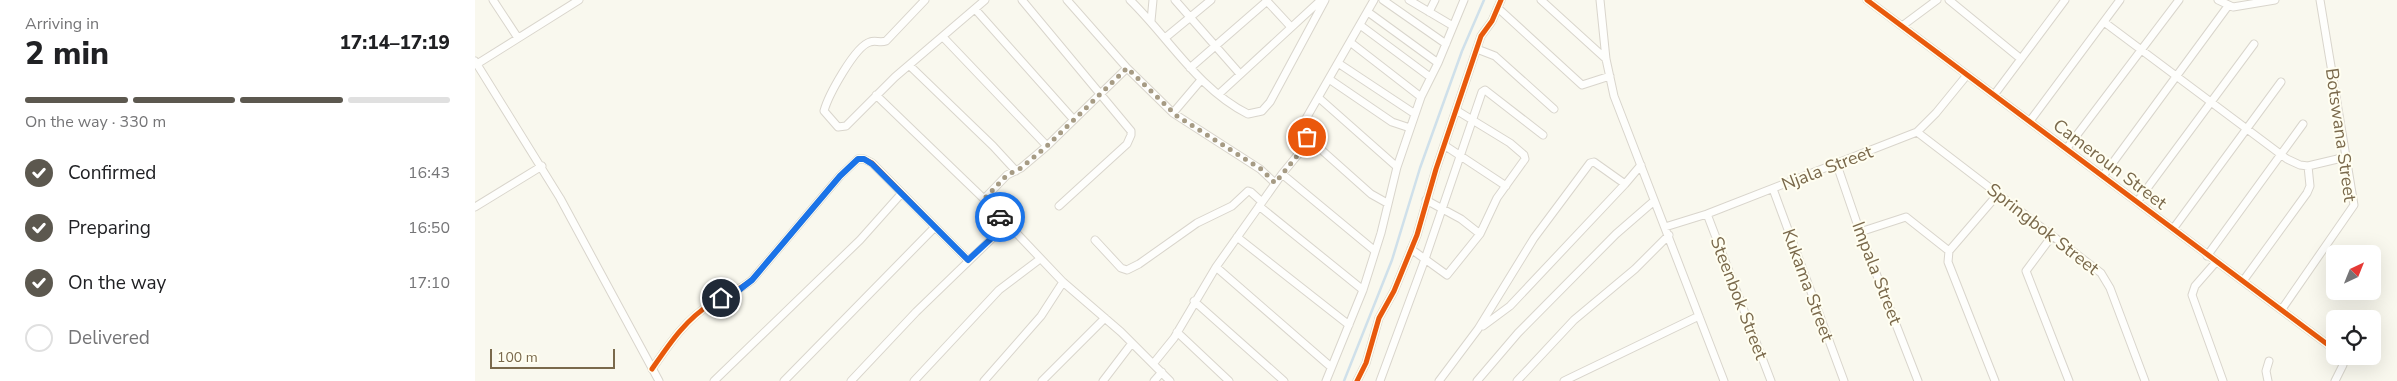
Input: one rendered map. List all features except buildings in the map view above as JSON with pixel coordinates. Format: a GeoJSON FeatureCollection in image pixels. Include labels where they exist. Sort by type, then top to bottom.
{"type":"FeatureCollection","features":[{"type":"Feature","properties":{"kind":"street"},"geometry":{"type":"LineString","coordinates":[[493,0],[518,38]]}},
{"type":"Feature","properties":{"kind":"street"},"geometry":{"type":"LineString","coordinates":[[579,0],[569,3],[518,38],[476,63],[542,166],[659,381]]}},
{"type":"Feature","properties":{"kind":"street"},"geometry":{"type":"LineString","coordinates":[[925,0],[886,41],[870,42],[863,46],[838,78],[824,111],[831,120],[843,128],[909,65],[985,0]]}},
{"type":"Feature","properties":{"kind":"street"},"geometry":{"type":"LineString","coordinates":[[1022,0],[1129,128],[1130,139],[1059,206]]}},
{"type":"Feature","properties":{"kind":"street"},"geometry":{"type":"LineString","coordinates":[[1067,0],[1127,68],[1173,113],[1261,169],[1275,183]]}},
{"type":"Feature","properties":{"kind":"street"},"geometry":{"type":"LineString","coordinates":[[1130,0],[1151,21],[1201,80],[1248,114],[1256,114],[1265,108],[1276,92],[1325,0]]}},
{"type":"Feature","properties":{"kind":"street"},"geometry":{"type":"LineString","coordinates":[[1151,21],[1153,0]]}},
{"type":"Feature","properties":{"kind":"street"},"geometry":{"type":"LineString","coordinates":[[1175,0],[1192,16],[1240,74]]}},
{"type":"Feature","properties":{"kind":"street"},"geometry":{"type":"LineString","coordinates":[[1165,38],[1211,0]]}},
{"type":"Feature","properties":{"kind":"street"},"geometry":{"type":"LineString","coordinates":[[1190,68],[1267,0],[1291,27]]}},
{"type":"Feature","properties":{"kind":"street"},"geometry":{"type":"LineString","coordinates":[[1374,0],[1301,127],[1303,134],[1371,194],[1387,203]]}},
{"type":"Feature","properties":{"kind":"street"},"geometry":{"type":"LineString","coordinates":[[1383,0],[1446,44]]}},
{"type":"Feature","properties":{"kind":"street"},"geometry":{"type":"LineString","coordinates":[[1409,0],[1453,26]]}},
{"type":"Feature","properties":{"kind":"street"},"geometry":{"type":"LineString","coordinates":[[1429,12],[1435,0]]}},
{"type":"Feature","properties":{"kind":"street"},"geometry":{"type":"LineString","coordinates":[[1326,381],[1363,290],[1381,234],[1397,167],[1421,97],[1438,63],[1464,0]]}},
{"type":"Feature","properties":{"kind":"street"},"geometry":{"type":"LineString","coordinates":[[1357,381],[1366,362],[1379,318],[1411,249],[1481,36],[1499,9],[1501,0]]}},
{"type":"Feature","properties":{"kind":"street"},"geometry":{"type":"LineString","coordinates":[[1541,0],[1606,59]]}},
{"type":"Feature","properties":{"kind":"street"},"geometry":{"type":"LineString","coordinates":[[1599,0],[1606,59],[1614,96],[1724,381]]}},
{"type":"Feature","properties":{"kind":"street","name":"Cameroun Street"},"geometry":{"type":"LineString","coordinates":[[1867,0],[2067,148],[2207,256],[2326,343]]}},
{"type":"Feature","properties":{"kind":"street"},"geometry":{"type":"LineString","coordinates":[[1902,26],[1937,0]]}},
{"type":"Feature","properties":{"kind":"street"},"geometry":{"type":"LineString","coordinates":[[1949,0],[2021,59]]}},
{"type":"Feature","properties":{"kind":"street"},"geometry":{"type":"LineString","coordinates":[[1994,95],[2065,0]]}},
{"type":"Feature","properties":{"kind":"street"},"geometry":{"type":"LineString","coordinates":[[2030,121],[2121,0]]}},
{"type":"Feature","properties":{"kind":"street"},"geometry":{"type":"LineString","coordinates":[[2067,148],[2179,0]]}},
{"type":"Feature","properties":{"kind":"street"},"geometry":{"type":"LineString","coordinates":[[2218,0],[2228,6],[2239,7],[2275,0]]}},
{"type":"Feature","properties":{"kind":"street","name":"Botswana Street"},"geometry":{"type":"LineString","coordinates":[[2282,309],[2353,207],[2320,0]]}},
{"type":"Feature","properties":{"kind":"street"},"geometry":{"type":"LineString","coordinates":[[1219,94],[1317,1]]}},
{"type":"Feature","properties":{"kind":"street"},"geometry":{"type":"LineString","coordinates":[[2103,176],[2228,6]]}},
{"type":"Feature","properties":{"kind":"street"},"geometry":{"type":"LineString","coordinates":[[975,9],[1074,120]]}},
{"type":"Feature","properties":{"kind":"street"},"geometry":{"type":"LineString","coordinates":[[1499,9],[1582,84],[1610,76]]}},
{"type":"Feature","properties":{"kind":"street"},"geometry":{"type":"LineString","coordinates":[[1368,12],[1438,63]]}},
{"type":"Feature","properties":{"kind":"street"},"geometry":{"type":"LineString","coordinates":[[2103,22],[2293,163],[2308,166],[2346,157]]}},
{"type":"Feature","properties":{"kind":"street"},"geometry":{"type":"LineString","coordinates":[[1360,25],[1430,77]]}},
{"type":"Feature","properties":{"kind":"street"},"geometry":{"type":"LineString","coordinates":[[943,37],[1047,146]]}},
{"type":"Feature","properties":{"kind":"street"},"geometry":{"type":"LineString","coordinates":[[1350,42],[1421,97]]}},
{"type":"Feature","properties":{"kind":"street"},"geometry":{"type":"LineString","coordinates":[[2137,202],[2254,44]]}},
{"type":"Feature","properties":{"kind":"street"},"geometry":{"type":"LineString","coordinates":[[1477,49],[1495,56],[1554,109]]}},
{"type":"Feature","properties":{"kind":"street"},"geometry":{"type":"LineString","coordinates":[[1338,63],[1415,114]]}},
{"type":"Feature","properties":{"kind":"street"},"geometry":{"type":"LineString","coordinates":[[909,65],[993,146],[1016,172]]}},
{"type":"Feature","properties":{"kind":"street"},"geometry":{"type":"LineString","coordinates":[[984,199],[1007,175],[1016,172],[1047,146],[1127,68]]}},
{"type":"Feature","properties":{"kind":"street","name":"Njala Street"},"geometry":{"type":"LineString","coordinates":[[1665,227],[1707,214],[1837,165],[1917,132],[1936,113],[1967,75]]}},
{"type":"Feature","properties":{"kind":"street"},"geometry":{"type":"LineString","coordinates":[[1329,79],[1392,122],[1410,128]]}},
{"type":"Feature","properties":{"kind":"street"},"geometry":{"type":"LineString","coordinates":[[1173,113],[1201,80]]}},
{"type":"Feature","properties":{"kind":"street"},"geometry":{"type":"LineString","coordinates":[[2173,229],[2281,82]]}},
{"type":"Feature","properties":{"kind":"street"},"geometry":{"type":"LineString","coordinates":[[1380,381],[1425,259],[1471,119],[1482,92],[1485,90],[1543,135]]}},
{"type":"Feature","properties":{"kind":"street"},"geometry":{"type":"LineString","coordinates":[[876,95],[984,199],[1063,282],[1105,318],[1170,381]]}},
{"type":"Feature","properties":{"kind":"street"},"geometry":{"type":"LineString","coordinates":[[1319,98],[1397,167]]}},
{"type":"Feature","properties":{"kind":"street"},"geometry":{"type":"LineString","coordinates":[[1411,249],[1447,275],[1480,234],[1491,215],[1495,202],[1521,165],[1524,155],[1510,143],[1456,110]]}},
{"type":"Feature","properties":{"kind":"street"},"geometry":{"type":"LineString","coordinates":[[2207,256],[2303,124]]}},
{"type":"Feature","properties":{"kind":"street","name":"Springbok Street"},"geometry":{"type":"LineString","coordinates":[[1917,132],[2104,276],[2145,381]]}},
{"type":"Feature","properties":{"kind":"street"},"geometry":{"type":"LineString","coordinates":[[1153,364],[1177,332],[1215,267],[1275,183],[1310,140]]}},
{"type":"Feature","properties":{"kind":"street"},"geometry":{"type":"LineString","coordinates":[[1444,145],[1506,186]]}},
{"type":"Feature","properties":{"kind":"street"},"geometry":{"type":"LineString","coordinates":[[652,369],[685,322],[713,302],[742,288],[765,266],[855,161],[861,158],[867,160],[968,260]]}},
{"type":"Feature","properties":{"kind":"street"},"geometry":{"type":"LineString","coordinates":[[1439,381],[1478,329],[1519,261],[1590,163],[1594,162],[1625,184]]}},
{"type":"Feature","properties":{"kind":"street"},"geometry":{"type":"LineString","coordinates":[[1478,329],[1510,306],[1641,165]]}},
{"type":"Feature","properties":{"kind":"street","name":"Impala Street"},"geometry":{"type":"LineString","coordinates":[[1837,165],[1860,232],[1918,381]]}},
{"type":"Feature","properties":{"kind":"street"},"geometry":{"type":"LineString","coordinates":[[475,208],[542,166]]}},
{"type":"Feature","properties":{"kind":"street"},"geometry":{"type":"LineString","coordinates":[[2243,281],[2307,193],[2310,186],[2308,166]]}},
{"type":"Feature","properties":{"kind":"street"},"geometry":{"type":"LineString","coordinates":[[1282,174],[1375,250]]}},
{"type":"Feature","properties":{"kind":"street","name":"Kukama Street"},"geometry":{"type":"LineString","coordinates":[[1773,189],[1844,381]]}},
{"type":"Feature","properties":{"kind":"street"},"geometry":{"type":"LineString","coordinates":[[1095,240],[1121,268],[1127,270],[1139,264],[1197,223],[1232,206],[1247,191],[1251,192],[1261,204],[1363,290]]}},
{"type":"Feature","properties":{"kind":"street"},"geometry":{"type":"LineString","coordinates":[[714,381],[861,240],[901,194]]}},
{"type":"Feature","properties":{"kind":"street"},"geometry":{"type":"LineString","coordinates":[[1995,381],[1948,262],[1949,251],[1998,194]]}},
{"type":"Feature","properties":{"kind":"street"},"geometry":{"type":"LineString","coordinates":[[1426,200],[1442,208],[1480,234]]}},
{"type":"Feature","properties":{"kind":"street"},"geometry":{"type":"LineString","coordinates":[[1477,381],[1519,334],[1616,234],[1654,201]]}},
{"type":"Feature","properties":{"kind":"street","name":"Steenbok Street"},"geometry":{"type":"LineString","coordinates":[[1707,214],[1771,381]]}},
{"type":"Feature","properties":{"kind":"street"},"geometry":{"type":"LineString","coordinates":[[1860,232],[1905,218],[1949,251]]}},
{"type":"Feature","properties":{"kind":"street"},"geometry":{"type":"LineString","coordinates":[[851,381],[968,260],[1007,224]]}},
{"type":"Feature","properties":{"kind":"street"},"geometry":{"type":"LineString","coordinates":[[784,381],[934,228]]}},
{"type":"Feature","properties":{"kind":"street"},"geometry":{"type":"LineString","coordinates":[[1517,381],[1574,320],[1635,269],[1669,236]]}},
{"type":"Feature","properties":{"kind":"street"},"geometry":{"type":"LineString","coordinates":[[2052,236],[2026,271],[2069,381]]}},
{"type":"Feature","properties":{"kind":"street"},"geometry":{"type":"LineString","coordinates":[[1237,237],[1349,325]]}},
{"type":"Feature","properties":{"kind":"street"},"geometry":{"type":"LineString","coordinates":[[914,381],[993,295],[1040,259]]}},
{"type":"Feature","properties":{"kind":"street"},"geometry":{"type":"LineString","coordinates":[[2216,262],[2195,286],[2191,295],[2223,381]]}},
{"type":"Feature","properties":{"kind":"street"},"geometry":{"type":"LineString","coordinates":[[1215,267],[1331,367]]}},
{"type":"Feature","properties":{"kind":"street"},"geometry":{"type":"LineString","coordinates":[[983,381],[1049,306],[1063,282]]}},
{"type":"Feature","properties":{"kind":"street"},"geometry":{"type":"LineString","coordinates":[[1195,301],[1284,381]]}},
{"type":"Feature","properties":{"kind":"street"},"geometry":{"type":"LineString","coordinates":[[1564,381],[1699,316]]}},
{"type":"Feature","properties":{"kind":"street"},"geometry":{"type":"LineString","coordinates":[[1042,381],[1105,318]]}},
{"type":"Feature","properties":{"kind":"street"},"geometry":{"type":"LineString","coordinates":[[1177,332],[1229,381]]}},
{"type":"Feature","properties":{"kind":"street"},"geometry":{"type":"LineString","coordinates":[[1103,381],[1132,343]]}},
{"type":"Feature","properties":{"kind":"street"},"geometry":{"type":"LineString","coordinates":[[2268,381],[2266,371],[2269,361]]}},
{"type":"Feature","properties":{"kind":"street"},"geometry":{"type":"LineString","coordinates":[[2335,381],[2343,365]]}},
{"type":"Feature","properties":{"kind":"street"},"geometry":{"type":"LineString","coordinates":[[1154,381],[1162,372]]}},
{"type":"Feature","properties":{"kind":"waterway"},"geometry":{"type":"LineString","coordinates":[[1344,381],[1392,260],[1420,168],[1462,51],[1484,0]]}},
{"type":"Feature","properties":{"kind":"cycle path"},"geometry":{"type":"LineString","coordinates":[[1357,381],[1366,363],[1379,318],[1394,291],[1417,235],[1436,169],[1481,36],[1492,21],[1501,0]]}},
{"type":"Feature","properties":{"kind":"cycle path"},"geometry":{"type":"LineString","coordinates":[[1867,0],[2326,343]]}},
{"type":"Feature","properties":{"kind":"cycle path"},"geometry":{"type":"LineString","coordinates":[[652,369],[686,324],[702,310],[752,280],[840,176],[858,159],[864,159],[872,163],[968,260]]}},
{"type":"Feature","properties":{"kind":"way so far"},"geometry":{"type":"LineString","coordinates":[[1000,217],[984,199],[1007,175],[1016,172],[1047,146],[1127,68],[1177,116],[1261,169],[1275,183],[1310,140],[1307,137]]}},
{"type":"Feature","properties":{"kind":"route"},"geometry":{"type":"LineString","coordinates":[[721,298],[735,293],[752,280],[840,176],[850,165],[861,158],[872,164],[968,260],[1007,224],[1000,217]]}}]}
